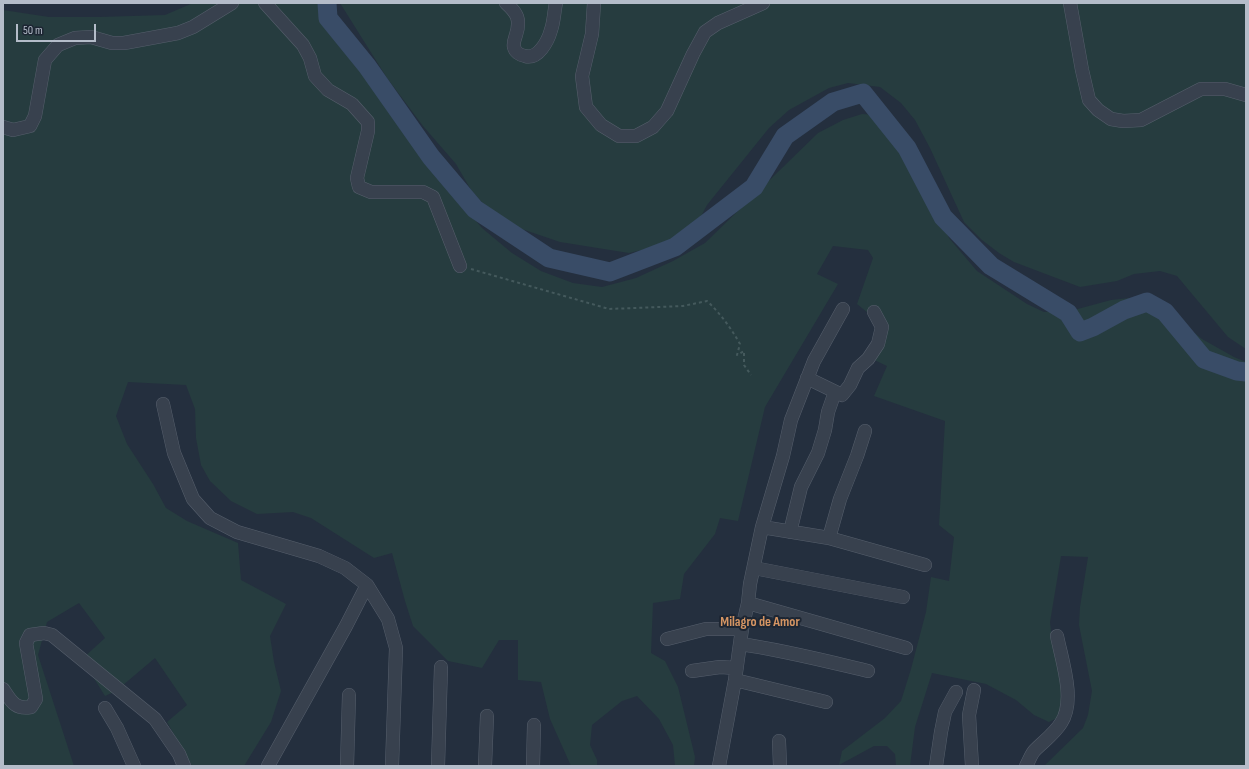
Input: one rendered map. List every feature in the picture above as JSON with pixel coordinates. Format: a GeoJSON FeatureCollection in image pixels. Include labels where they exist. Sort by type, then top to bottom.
{"type":"FeatureCollection","features":[{"type":"Feature","properties":{"kind":"street"},"geometry":{"type":"LineString","coordinates":[[3,127],[13,130],[30,126],[36,116],[45,60],[58,45],[75,38],[91,37],[112,43],[124,43],[178,33],[193,27],[232,3]]}},
{"type":"Feature","properties":{"kind":"street"},"geometry":{"type":"LineString","coordinates":[[265,3],[303,45],[310,58],[315,76],[328,90],[352,104],[368,122],[368,131],[357,178],[359,187],[371,192],[423,192],[433,197],[460,266]]}},
{"type":"Feature","properties":{"kind":"street"},"geometry":{"type":"LineString","coordinates":[[506,3],[516,13],[518,28],[514,40],[514,48],[518,54],[527,57],[536,54],[545,44],[551,31],[556,3]]}},
{"type":"Feature","properties":{"kind":"street"},"geometry":{"type":"LineString","coordinates":[[594,3],[592,34],[582,76],[586,107],[601,126],[619,136],[636,136],[653,127],[666,111],[693,54],[706,32],[718,23],[763,3]]}},
{"type":"Feature","properties":{"kind":"street"},"geometry":{"type":"LineString","coordinates":[[1070,3],[1089,100],[1098,110],[1110,119],[1124,121],[1142,120],[1202,89],[1225,89],[1246,95]]}},
{"type":"Feature","properties":{"kind":"street"},"geometry":{"type":"LineString","coordinates":[[719,766],[742,629],[748,603],[750,584],[762,527],[783,456],[791,420],[814,360],[844,309]]}},
{"type":"Feature","properties":{"kind":"street"},"geometry":{"type":"LineString","coordinates":[[807,378],[842,395],[850,385],[858,368],[868,359],[878,344],[882,327],[874,312]]}},
{"type":"Feature","properties":{"kind":"street"},"geometry":{"type":"LineString","coordinates":[[790,532],[801,487],[818,453],[825,430],[828,412],[835,392]]}},
{"type":"Feature","properties":{"kind":"street"},"geometry":{"type":"LineString","coordinates":[[163,404],[174,453],[193,499],[210,518],[237,532],[319,556],[345,568],[367,585],[388,619],[396,648],[392,766]]}},
{"type":"Feature","properties":{"kind":"street"},"geometry":{"type":"LineString","coordinates":[[829,538],[840,499],[865,431]]}},
{"type":"Feature","properties":{"kind":"street"},"geometry":{"type":"LineString","coordinates":[[762,527],[829,538],[925,565]]}},
{"type":"Feature","properties":{"kind":"street"},"geometry":{"type":"LineString","coordinates":[[754,568],[903,597]]}},
{"type":"Feature","properties":{"kind":"street"},"geometry":{"type":"LineString","coordinates":[[268,766],[346,626],[367,585]]}},
{"type":"Feature","properties":{"kind":"street"},"geometry":{"type":"LineString","coordinates":[[748,603],[906,648]]}},
{"type":"Feature","properties":{"kind":"street"},"geometry":{"type":"LineString","coordinates":[[667,639],[706,630],[742,629]]}},
{"type":"Feature","properties":{"kind":"street"},"geometry":{"type":"LineString","coordinates":[[3,689],[14,704],[22,709],[31,707],[36,699],[26,642],[30,635],[44,632],[52,635],[155,719],[179,754],[184,766]]}},
{"type":"Feature","properties":{"kind":"street"},"geometry":{"type":"LineString","coordinates":[[1026,766],[1034,751],[1044,743],[1062,722],[1068,706],[1066,680],[1057,636]]}},
{"type":"Feature","properties":{"kind":"street"},"geometry":{"type":"LineString","coordinates":[[740,644],[868,671]]}},
{"type":"Feature","properties":{"kind":"street"},"geometry":{"type":"LineString","coordinates":[[438,766],[441,667]]}},
{"type":"Feature","properties":{"kind":"street"},"geometry":{"type":"LineString","coordinates":[[692,671],[720,667],[735,674],[826,702]]}},
{"type":"Feature","properties":{"kind":"street"},"geometry":{"type":"LineString","coordinates":[[972,766],[969,715],[974,690]]}},
{"type":"Feature","properties":{"kind":"street"},"geometry":{"type":"LineString","coordinates":[[936,766],[945,712],[956,692]]}},
{"type":"Feature","properties":{"kind":"street"},"geometry":{"type":"LineString","coordinates":[[347,766],[350,695]]}},
{"type":"Feature","properties":{"kind":"street"},"geometry":{"type":"LineString","coordinates":[[105,708],[117,728],[134,766]]}},
{"type":"Feature","properties":{"kind":"street"},"geometry":{"type":"LineString","coordinates":[[485,766],[487,716]]}},
{"type":"Feature","properties":{"kind":"street"},"geometry":{"type":"LineString","coordinates":[[533,766],[534,725]]}},
{"type":"Feature","properties":{"kind":"street"},"geometry":{"type":"LineString","coordinates":[[779,741],[780,766]]}},
{"type":"Feature","properties":{"kind":"path"},"geometry":{"type":"LineString","coordinates":[[460,266],[609,309],[683,306],[706,301],[716,309],[736,336],[740,344],[736,355],[744,351],[744,365],[751,375]]}},
{"type":"Feature","properties":{"kind":"green space"},"geometry":{"type":"Polygon","coordinates":[[[193,3],[322,3],[385,101],[433,161],[464,207],[482,228],[512,253],[541,271],[573,283],[602,287],[636,278],[673,261],[705,243],[818,133],[843,120],[862,114],[879,115],[897,141],[925,190],[940,217],[949,238],[977,271],[1027,304],[1044,312],[1074,310],[1111,300],[1139,297],[1175,317],[1202,339],[1246,362],[1246,766],[1044,766],[1083,728],[1088,715],[1092,691],[1079,625],[1080,607],[1088,557],[1061,556],[1050,622],[1052,640],[1061,668],[1063,702],[1059,717],[1049,722],[1034,715],[1016,700],[986,684],[932,673],[915,727],[910,766],[896,766],[895,754],[887,746],[874,746],[839,765],[842,751],[885,718],[901,701],[926,612],[931,577],[949,581],[954,537],[939,525],[945,421],[874,396],[887,366],[870,358],[884,326],[857,304],[873,258],[868,250],[833,246],[817,274],[838,284],[765,407],[738,521],[720,518],[715,534],[684,574],[680,599],[653,603],[651,653],[665,661],[678,687],[695,757],[694,766],[675,766],[673,745],[659,719],[637,696],[622,701],[592,725],[590,745],[597,760],[597,766],[571,766],[550,719],[541,682],[518,680],[518,640],[499,640],[482,668],[448,661],[413,626],[392,553],[374,558],[311,518],[293,512],[257,514],[231,501],[210,481],[201,465],[196,438],[195,409],[186,385],[128,382],[116,416],[127,444],[153,484],[166,508],[187,521],[238,543],[241,580],[286,604],[270,636],[281,691],[271,722],[244,766],[192,766],[167,722],[187,705],[155,658],[116,691],[105,696],[82,659],[105,638],[79,603],[47,622],[38,655],[74,766],[3,766],[3,10],[49,17],[165,15],[193,3]]]}},
{"type":"Feature","properties":{"kind":"green space"},"geometry":{"type":"Polygon","coordinates":[[[340,3],[1246,3],[1246,349],[1228,337],[1177,276],[1160,271],[1134,274],[1117,281],[1080,287],[1014,262],[999,253],[982,240],[964,222],[930,148],[915,120],[901,103],[880,87],[848,83],[829,88],[789,110],[769,128],[707,205],[696,226],[681,241],[629,253],[560,242],[513,226],[494,216],[471,190],[456,164],[423,126],[387,78],[340,3]]]}},
{"type":"Feature","properties":{"kind":"waterway"},"geometry":{"type":"LineString","coordinates":[[327,3],[328,18],[367,66],[431,157],[475,209],[549,258],[610,272],[675,247],[754,187],[785,136],[833,102],[863,93],[907,148],[943,217],[991,266],[1068,313],[1080,332],[1093,327],[1124,310],[1147,302],[1165,312],[1204,359],[1237,371],[1246,372]]}},
{"type":"Feature","properties":{"kind":"district","name":"Milagro de Amor"},"geometry":{"type":"Point","coordinates":[760,622]}}]}
